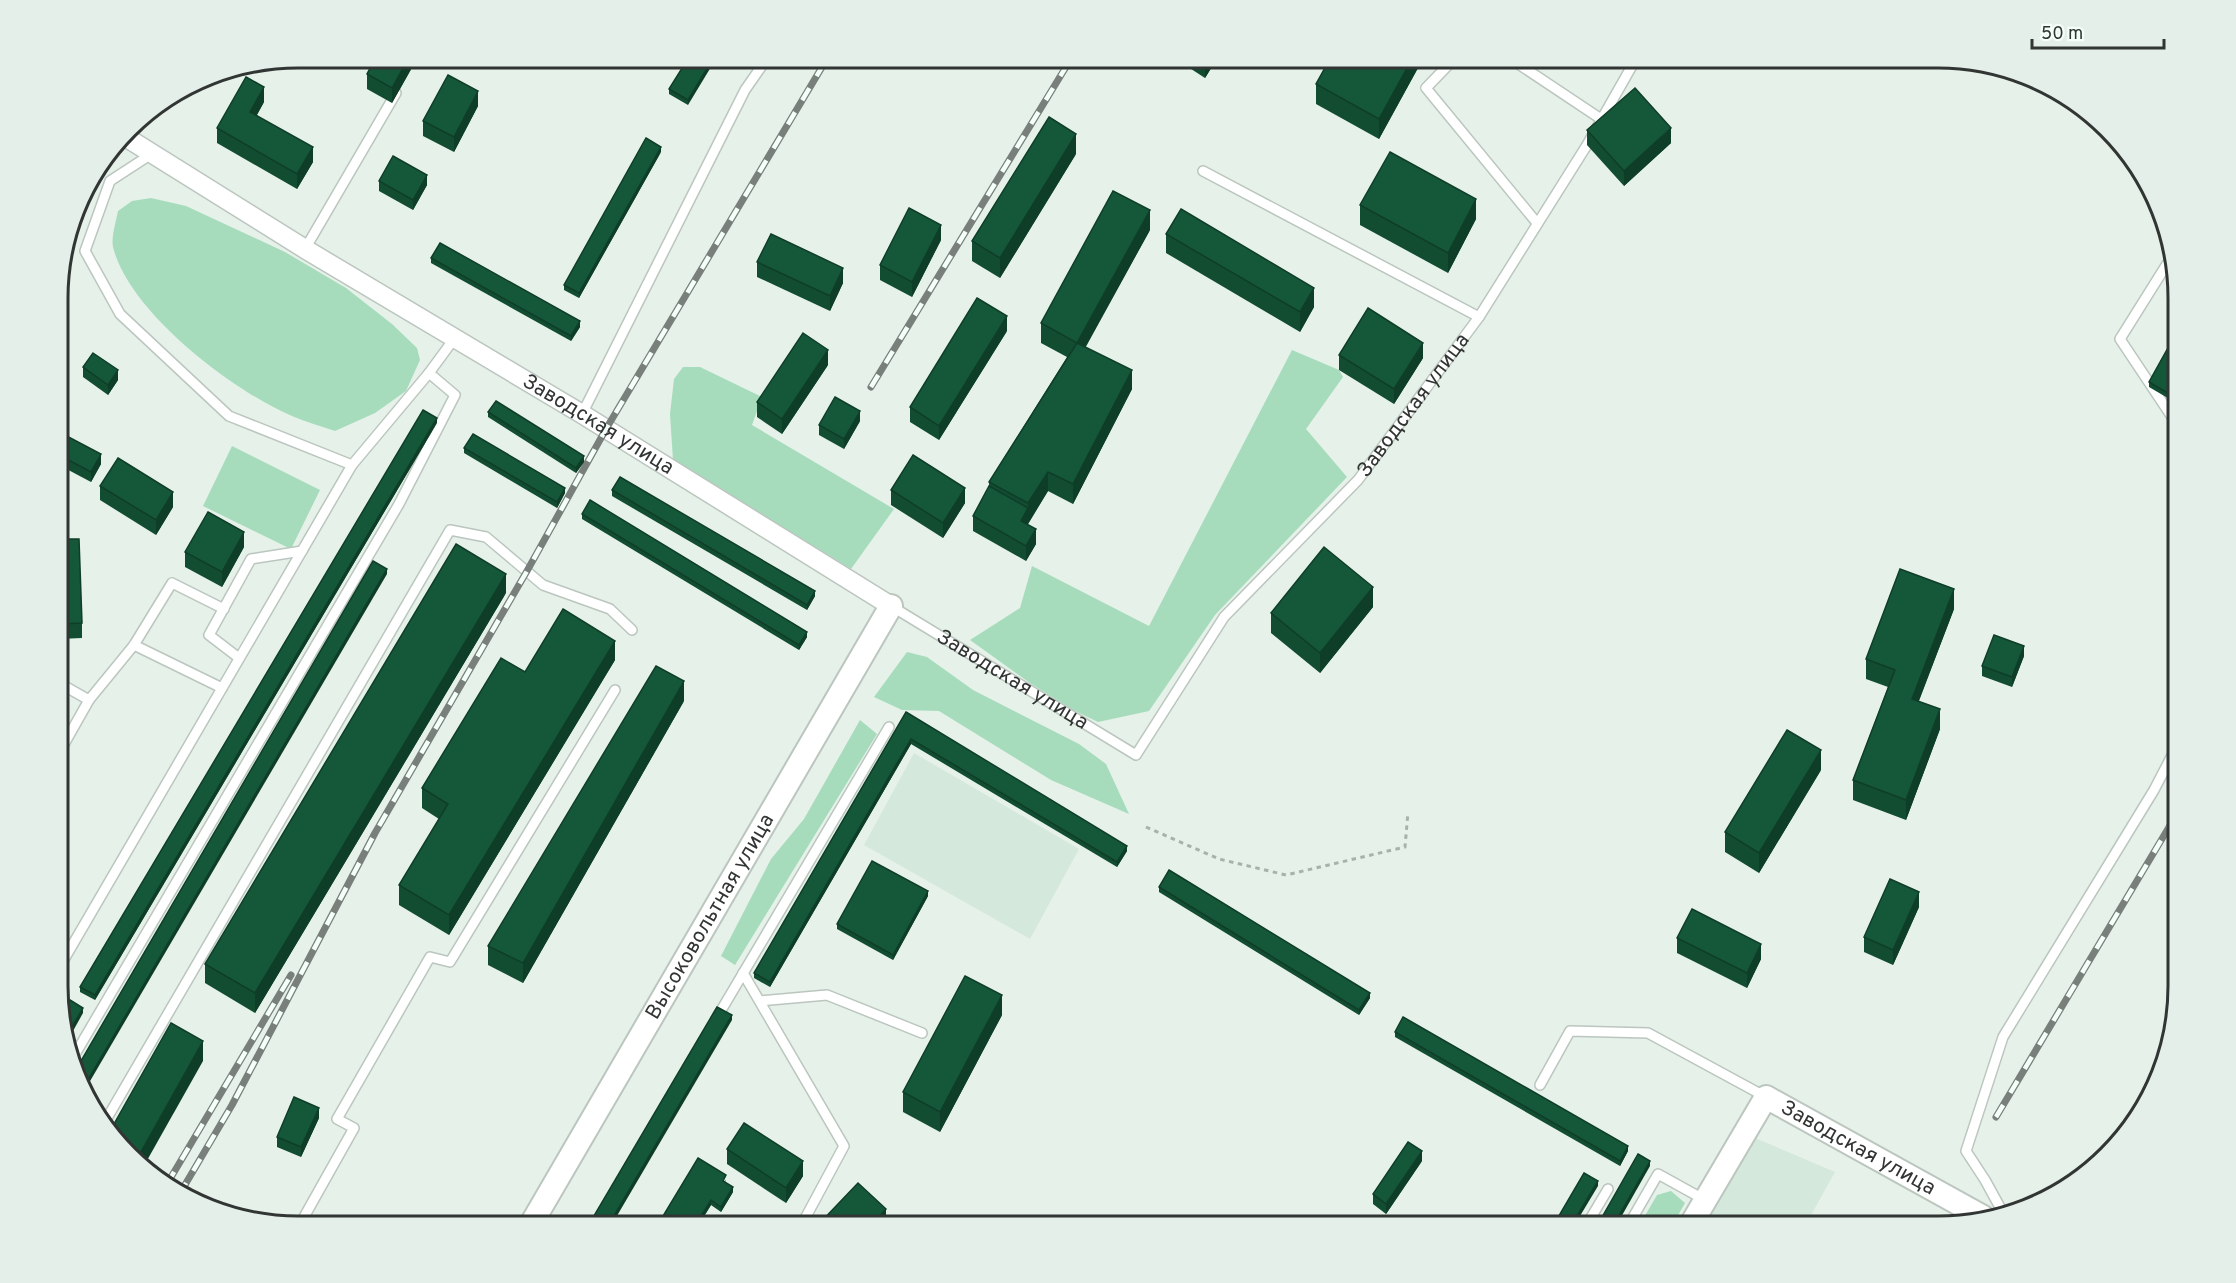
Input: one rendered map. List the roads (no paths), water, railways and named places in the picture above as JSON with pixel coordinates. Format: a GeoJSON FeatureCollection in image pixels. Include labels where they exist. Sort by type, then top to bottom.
{"type":"FeatureCollection","features":[{"type":"Feature","properties":{"kind":"street","name":"Заводская улица"},"geometry":{"type":"LineString","coordinates":[[130,140],[305,249],[582,414],[891,606]]}},
{"type":"Feature","properties":{"kind":"street","name":"Высоковольтная улица"},"geometry":{"type":"LineString","coordinates":[[536,1216],[891,606]]}},
{"type":"Feature","properties":{"kind":"street","name":"Заводская улица"},"geometry":{"type":"LineString","coordinates":[[1766,1097],[1975,1213]]}},
{"type":"Feature","properties":{"kind":"street"},"geometry":{"type":"LineString","coordinates":[[1696,1216],[1766,1097]]}},
{"type":"Feature","properties":{"kind":"lane"},"geometry":{"type":"LineString","coordinates":[[582,414],[745,90],[760,68]]}},
{"type":"Feature","properties":{"kind":"lane"},"geometry":{"type":"LineString","coordinates":[[1445,68],[1426,88],[1537,223]]}},
{"type":"Feature","properties":{"kind":"lane"},"geometry":{"type":"LineString","coordinates":[[1525,68],[1601,118]]}},
{"type":"Feature","properties":{"kind":"lane","name":"Заводская улица"},"geometry":{"type":"LineString","coordinates":[[891,606],[1136,755],[1224,617],[1358,480],[1479,317],[1587,145],[1631,68]]}},
{"type":"Feature","properties":{"kind":"lane"},"geometry":{"type":"LineString","coordinates":[[305,249],[399,87]]}},
{"type":"Feature","properties":{"kind":"lane"},"geometry":{"type":"LineString","coordinates":[[153,153],[110,181],[85,251],[120,314],[229,416],[352,465]]}},
{"type":"Feature","properties":{"kind":"lane"},"geometry":{"type":"LineString","coordinates":[[1203,171],[1479,317]]}},
{"type":"Feature","properties":{"kind":"lane"},"geometry":{"type":"LineString","coordinates":[[2167,265],[2120,339],[2168,411]]}},
{"type":"Feature","properties":{"kind":"lane"},"geometry":{"type":"LineString","coordinates":[[68,953],[352,465],[429,373],[454,339]]}},
{"type":"Feature","properties":{"kind":"lane"},"geometry":{"type":"LineString","coordinates":[[77,1051],[399,504],[456,395],[429,373]]}},
{"type":"Feature","properties":{"kind":"lane"},"geometry":{"type":"LineString","coordinates":[[109,1117],[450,530],[486,537],[543,585],[610,609],[632,630]]}},
{"type":"Feature","properties":{"kind":"lane"},"geometry":{"type":"LineString","coordinates":[[240,658],[209,635],[251,559],[302,551]]}},
{"type":"Feature","properties":{"kind":"lane"},"geometry":{"type":"LineString","coordinates":[[68,737],[89,700],[134,645],[172,583],[224,609]]}},
{"type":"Feature","properties":{"kind":"lane"},"geometry":{"type":"LineString","coordinates":[[134,645],[222,688]]}},
{"type":"Feature","properties":{"kind":"lane"},"geometry":{"type":"LineString","coordinates":[[68,688],[89,700]]}},
{"type":"Feature","properties":{"kind":"lane"},"geometry":{"type":"LineString","coordinates":[[306,1216],[354,1128],[337,1119],[430,957],[450,962],[615,690]]}},
{"type":"Feature","properties":{"kind":"lane"},"geometry":{"type":"LineString","coordinates":[[713,1023],[889,727]]}},
{"type":"Feature","properties":{"kind":"lane"},"geometry":{"type":"LineString","coordinates":[[2000,1207],[1966,1151],[2003,1037],[2154,790],[2168,763]]}},
{"type":"Feature","properties":{"kind":"lane"},"geometry":{"type":"LineString","coordinates":[[743,973],[844,1146],[806,1216]]}},
{"type":"Feature","properties":{"kind":"lane"},"geometry":{"type":"LineString","coordinates":[[760,1001],[827,995],[922,1033]]}},
{"type":"Feature","properties":{"kind":"lane"},"geometry":{"type":"LineString","coordinates":[[1540,1085],[1570,1031],[1648,1033],[1766,1097]]}},
{"type":"Feature","properties":{"kind":"lane"},"geometry":{"type":"LineString","coordinates":[[1634,1216],[1658,1174],[1706,1200]]}},
{"type":"Feature","properties":{"kind":"lane"},"geometry":{"type":"LineString","coordinates":[[1592,1216],[1608,1189]]}},
{"type":"Feature","properties":{"kind":"railway"},"geometry":{"type":"LineString","coordinates":[[184,1186],[232,1105],[375,833],[527,571],[606,429],[821,68]]}},
{"type":"Feature","properties":{"kind":"railway"},"geometry":{"type":"LineString","coordinates":[[871,387],[1065,68]]}},
{"type":"Feature","properties":{"kind":"railway"},"geometry":{"type":"LineString","coordinates":[[1996,1117],[2168,829]]}},
{"type":"Feature","properties":{"kind":"railway"},"geometry":{"type":"LineString","coordinates":[[171,1178],[291,975]]}}]}
